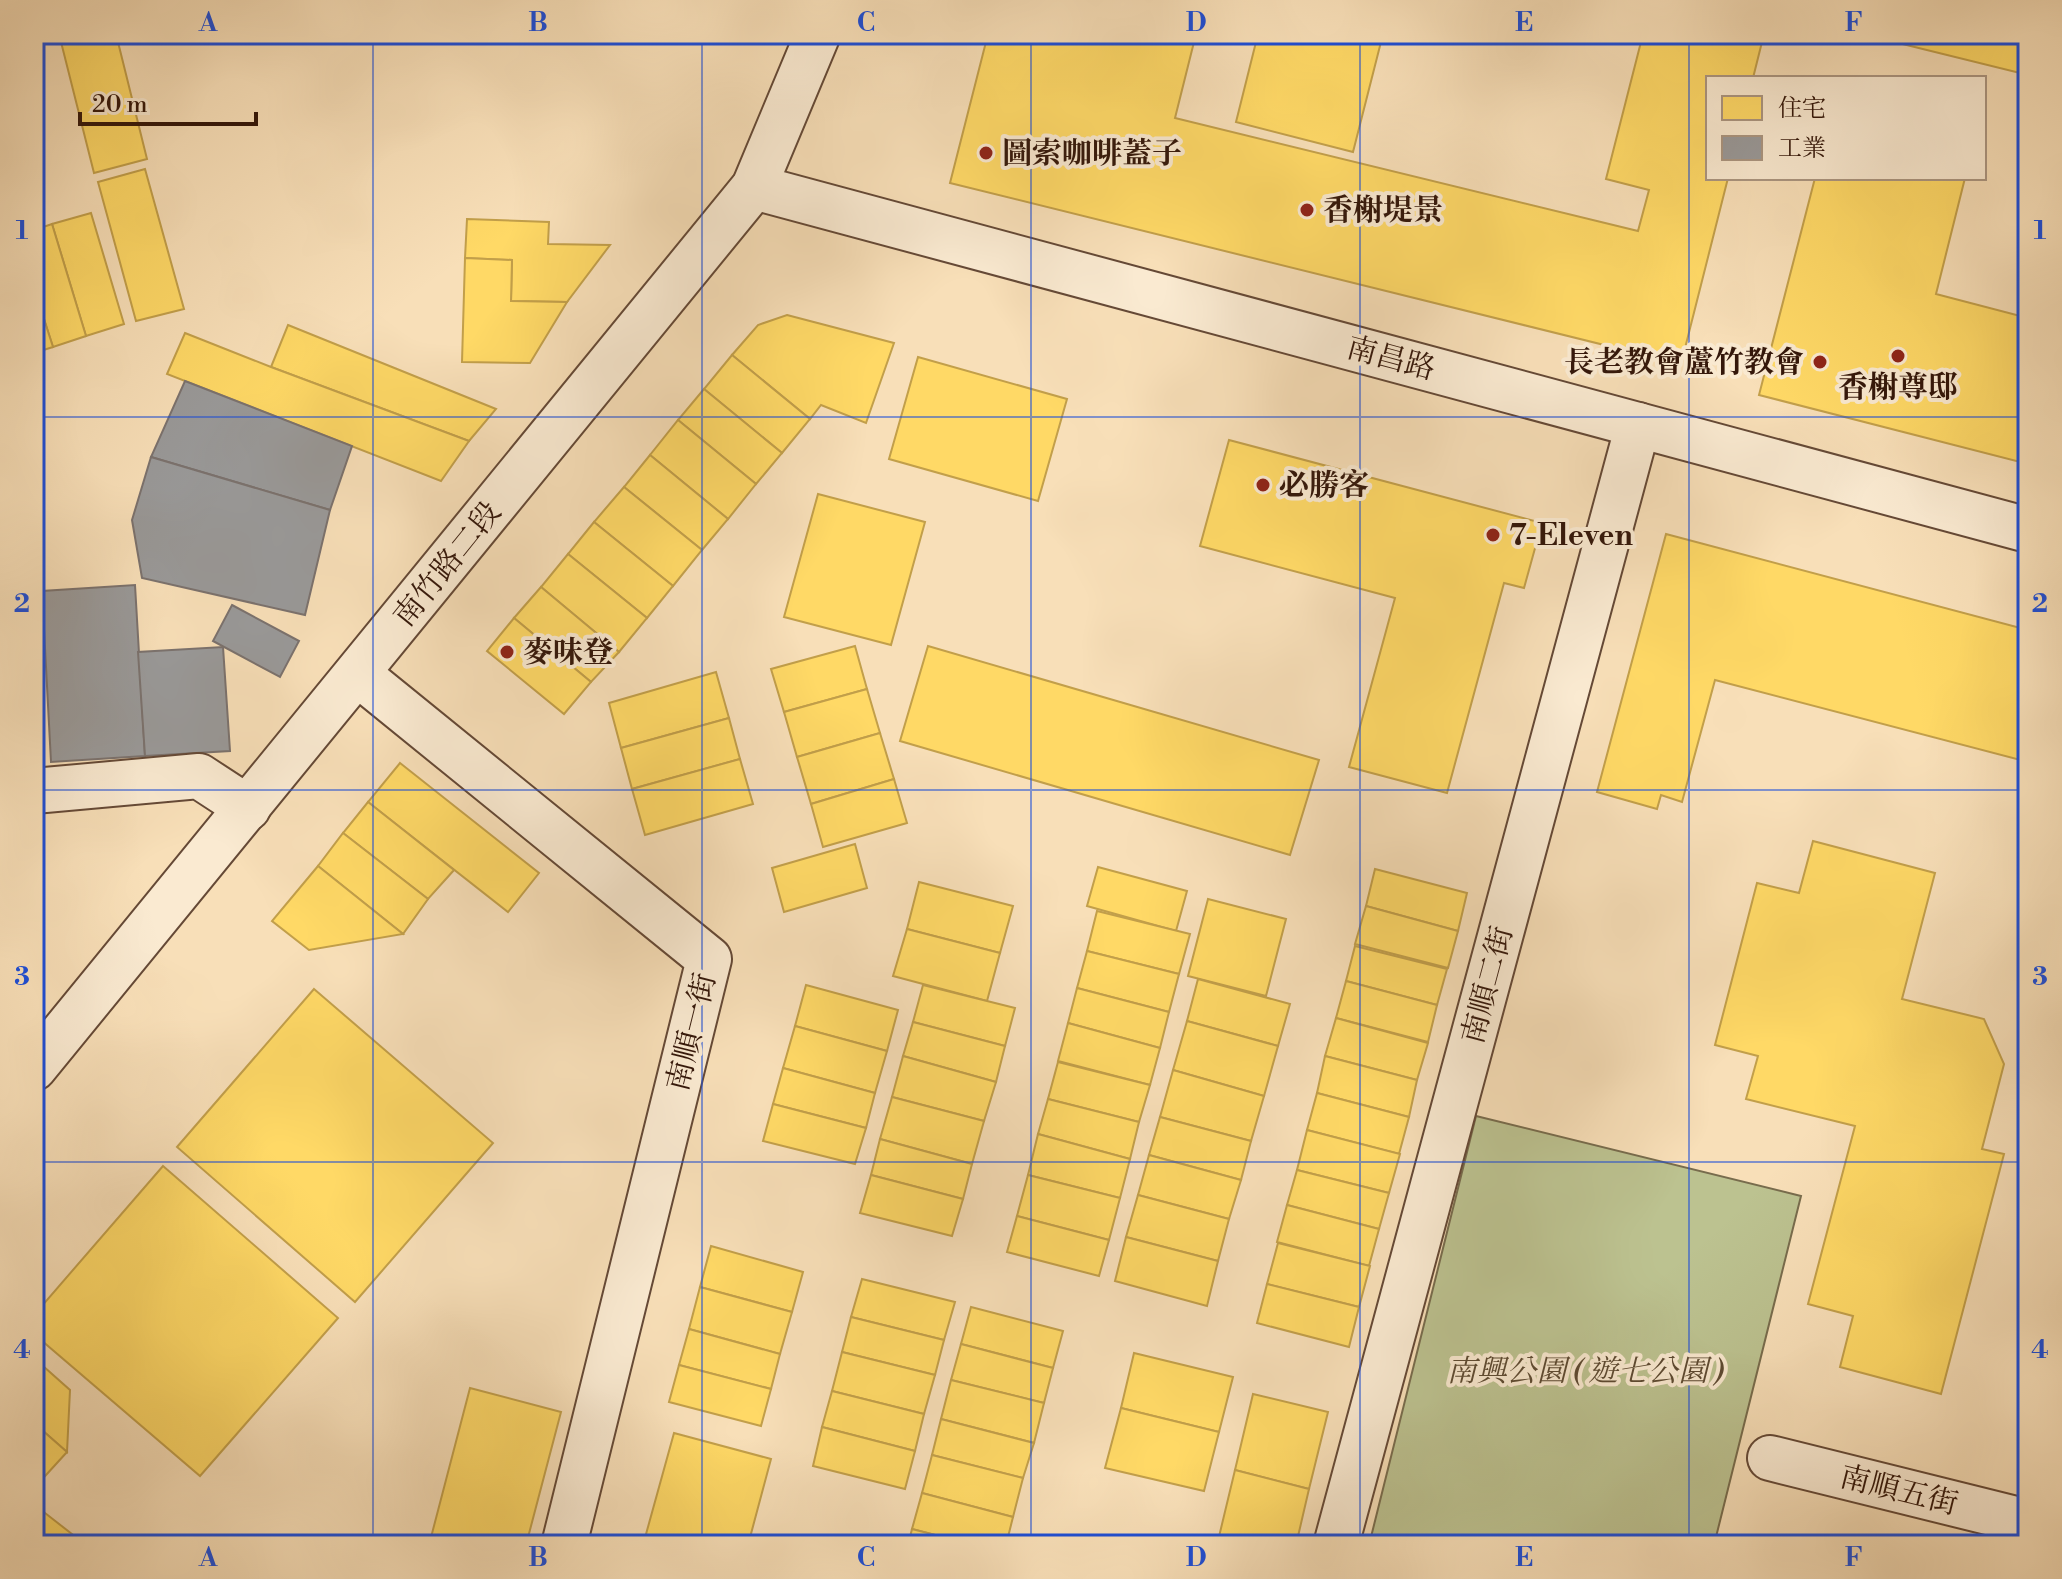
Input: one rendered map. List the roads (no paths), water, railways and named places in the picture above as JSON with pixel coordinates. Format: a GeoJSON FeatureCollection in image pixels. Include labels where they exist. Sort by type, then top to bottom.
{"type":"FeatureCollection","features":[{"type":"Feature","properties":{"kind":"street","name":"南竹路二段"},"geometry":{"type":"LineString","coordinates":[[34,1068],[754,187],[818,34]]}},
{"type":"Feature","properties":{"kind":"street","name":"南昌路"},"geometry":{"type":"LineString","coordinates":[[754,187],[2028,530]]}},
{"type":"Feature","properties":{"kind":"street","name":"南順二街"},"geometry":{"type":"LineString","coordinates":[[1336,1545],[1638,425]]}},
{"type":"Feature","properties":{"kind":"street","name":"南順一街"},"geometry":{"type":"LineString","coordinates":[[358,674],[709,959],[564,1545]]}},
{"type":"Feature","properties":{"kind":"street"},"geometry":{"type":"LineString","coordinates":[[34,791],[199,776],[248,808]]}},
{"type":"Feature","properties":{"kind":"street","name":"南順五街"},"geometry":{"type":"LineString","coordinates":[[1770,1458],[2028,1522]]}},
{"type":"Feature","properties":{"kind":"place","name":"圖索咖啡蓋子"},"geometry":{"type":"Point","coordinates":[986,153]}},
{"type":"Feature","properties":{"kind":"place","name":"香榭堤景"},"geometry":{"type":"Point","coordinates":[1307,210]}},
{"type":"Feature","properties":{"kind":"place","name":"香榭尊邸"},"geometry":{"type":"Point","coordinates":[1898,356]}},
{"type":"Feature","properties":{"kind":"place","name":"長老教會蘆竹教會"},"geometry":{"type":"Point","coordinates":[1820,362]}},
{"type":"Feature","properties":{"kind":"place","name":"必勝客"},"geometry":{"type":"Point","coordinates":[1263,485]}},
{"type":"Feature","properties":{"kind":"place","name":"7-Eleven"},"geometry":{"type":"Point","coordinates":[1493,535]}},
{"type":"Feature","properties":{"kind":"place","name":"麥味登"},"geometry":{"type":"Point","coordinates":[507,652]}},
{"type":"Feature","properties":{"kind":"park label","name":"南興公園 ( 遊七公園 )"},"geometry":{"type":"Point","coordinates":[1585,1371]}}]}
